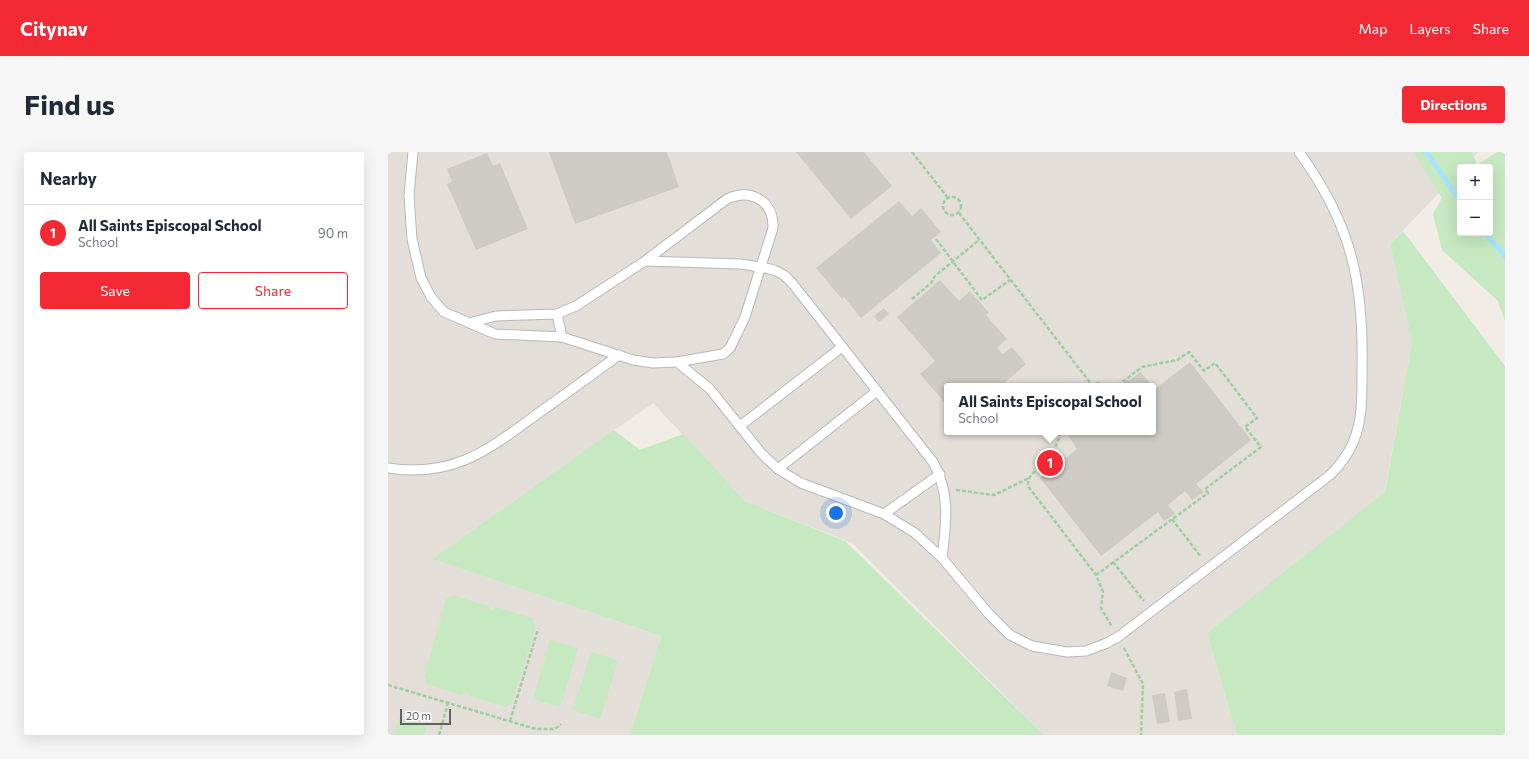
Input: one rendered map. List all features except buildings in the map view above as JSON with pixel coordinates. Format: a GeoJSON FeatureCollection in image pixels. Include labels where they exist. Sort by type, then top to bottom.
{"type":"FeatureCollection","features":[{"type":"Feature","properties":{"kind":"lane"},"geometry":{"type":"LineString","coordinates":[[413,152],[409,195],[414,252],[421,278],[431,297],[444,312],[486,332],[504,336],[562,336],[643,362],[663,364],[712,357],[723,354],[730,348],[745,317],[773,228],[773,218],[769,208],[762,201],[745,195],[737,195],[727,199],[645,261],[576,306],[557,314],[504,315],[469,323]]}},
{"type":"Feature","properties":{"kind":"lane"},"geometry":{"type":"LineString","coordinates":[[677,362],[710,389],[762,453],[778,469],[801,482],[884,514],[915,533],[942,558],[1001,628],[1020,641],[1044,649],[1077,652],[1096,648],[1118,637],[1210,568],[1336,469],[1347,455],[1353,443],[1360,420],[1362,320],[1355,268],[1334,208],[1313,172],[1299,152]]}},
{"type":"Feature","properties":{"kind":"lane"},"geometry":{"type":"LineString","coordinates":[[645,261],[740,264],[761,267],[774,270],[792,283],[933,462],[940,474],[945,489],[946,520],[942,558]]}},
{"type":"Feature","properties":{"kind":"lane"},"geometry":{"type":"LineString","coordinates":[[557,314],[562,336]]}},
{"type":"Feature","properties":{"kind":"lane"},"geometry":{"type":"LineString","coordinates":[[740,426],[842,347]]}},
{"type":"Feature","properties":{"kind":"lane"},"geometry":{"type":"LineString","coordinates":[[388,468],[416,470],[433,468],[450,465],[484,452],[619,355]]}},
{"type":"Feature","properties":{"kind":"lane"},"geometry":{"type":"LineString","coordinates":[[778,469],[877,391]]}},
{"type":"Feature","properties":{"kind":"lane"},"geometry":{"type":"LineString","coordinates":[[884,514],[940,474]]}},
{"type":"Feature","properties":{"kind":"path"},"geometry":{"type":"LineString","coordinates":[[912,152],[948,198]]}},
{"type":"Feature","properties":{"kind":"path"},"geometry":{"type":"LineString","coordinates":[[954,197],[960,200],[962,208],[959,214],[950,215],[945,212],[943,206],[948,198],[954,197]]}},
{"type":"Feature","properties":{"kind":"path"},"geometry":{"type":"LineString","coordinates":[[959,214],[1089,383]]}},
{"type":"Feature","properties":{"kind":"path"},"geometry":{"type":"LineString","coordinates":[[936,239],[982,300],[1010,280]]}},
{"type":"Feature","properties":{"kind":"path"},"geometry":{"type":"LineString","coordinates":[[912,299],[932,282],[935,276],[979,240]]}},
{"type":"Feature","properties":{"kind":"path"},"geometry":{"type":"LineString","coordinates":[[1096,575],[1208,493],[1205,489],[1261,447],[1245,427],[1257,418],[1215,363],[1204,371],[1189,352],[1178,360],[1142,367],[1121,383]]}},
{"type":"Feature","properties":{"kind":"path"},"geometry":{"type":"LineString","coordinates":[[1059,435],[1046,463],[1032,472],[1029,478],[1028,486],[1096,575],[1103,592],[1101,608],[1112,627]]}},
{"type":"Feature","properties":{"kind":"path"},"geometry":{"type":"LineString","coordinates":[[945,489],[994,495],[1029,478]]}},
{"type":"Feature","properties":{"kind":"path"},"geometry":{"type":"LineString","coordinates":[[1172,519],[1210,568]]}},
{"type":"Feature","properties":{"kind":"path"},"geometry":{"type":"LineString","coordinates":[[1113,562],[1152,611]]}},
{"type":"Feature","properties":{"kind":"path"},"geometry":{"type":"LineString","coordinates":[[510,721],[538,629]]}},
{"type":"Feature","properties":{"kind":"path"},"geometry":{"type":"LineString","coordinates":[[1124,648],[1143,684],[1141,735]]}},
{"type":"Feature","properties":{"kind":"path"},"geometry":{"type":"LineString","coordinates":[[388,684],[542,730],[555,729],[561,724]]}},
{"type":"Feature","properties":{"kind":"path"},"geometry":{"type":"LineString","coordinates":[[439,735],[448,703]]}},
{"type":"Feature","properties":{"kind":"shaded area"},"geometry":{"type":"Polygon","coordinates":[[[388,152],[1478,152],[1467,164],[1457,164],[1457,174],[1390,244],[1412,342],[1384,495],[1207,633],[1237,735],[1044,735],[852,543],[745,501],[653,403],[432,559],[661,636],[630,735],[388,735],[388,152]]]}},
{"type":"Feature","properties":{"kind":"green space"},"geometry":{"type":"Polygon","coordinates":[[[1413,152],[1472,152],[1477,164],[1457,164],[1457,236],[1493,236],[1493,164],[1479,164],[1497,152],[1505,152],[1505,321],[1498,301],[1442,250],[1433,214],[1442,198],[1413,152]]]}},
{"type":"Feature","properties":{"kind":"green space"},"geometry":{"type":"Polygon","coordinates":[[[1403,231],[1505,366],[1505,735],[1237,735],[1207,633],[1385,492],[1412,342],[1390,244],[1403,231]]]}},
{"type":"Feature","properties":{"kind":"green space"},"geometry":{"type":"Polygon","coordinates":[[[614,430],[640,450],[683,434],[745,501],[845,541],[1044,735],[630,735],[661,636],[432,559],[614,430]]]}},
{"type":"Feature","properties":{"kind":"green space"},"geometry":{"type":"Polygon","coordinates":[[[453,595],[488,606],[492,611],[496,607],[532,618],[536,626],[512,702],[506,707],[470,696],[468,691],[461,695],[427,684],[424,677],[446,599],[453,595]]]}},
{"type":"Feature","properties":{"kind":"green space"},"geometry":{"type":"Polygon","coordinates":[[[550,640],[578,648],[560,707],[533,699],[550,640]]]}},
{"type":"Feature","properties":{"kind":"green space"},"geometry":{"type":"Polygon","coordinates":[[[591,652],[618,660],[600,719],[573,710],[591,652]]]}},
{"type":"Feature","properties":{"kind":"green space"},"geometry":{"type":"Polygon","coordinates":[[[399,718],[427,726],[424,735],[394,735],[399,718]]]}},
{"type":"Feature","properties":{"kind":"waterway"},"geometry":{"type":"LineString","coordinates":[[1426,152],[1457,196]]}},
{"type":"Feature","properties":{"kind":"waterway"},"geometry":{"type":"LineString","coordinates":[[1488,236],[1505,256]]}},
{"type":"Feature","properties":{"kind":"place","name":"All Saints Episcopal School"},"geometry":{"type":"Point","coordinates":[1050,463]}}]}
